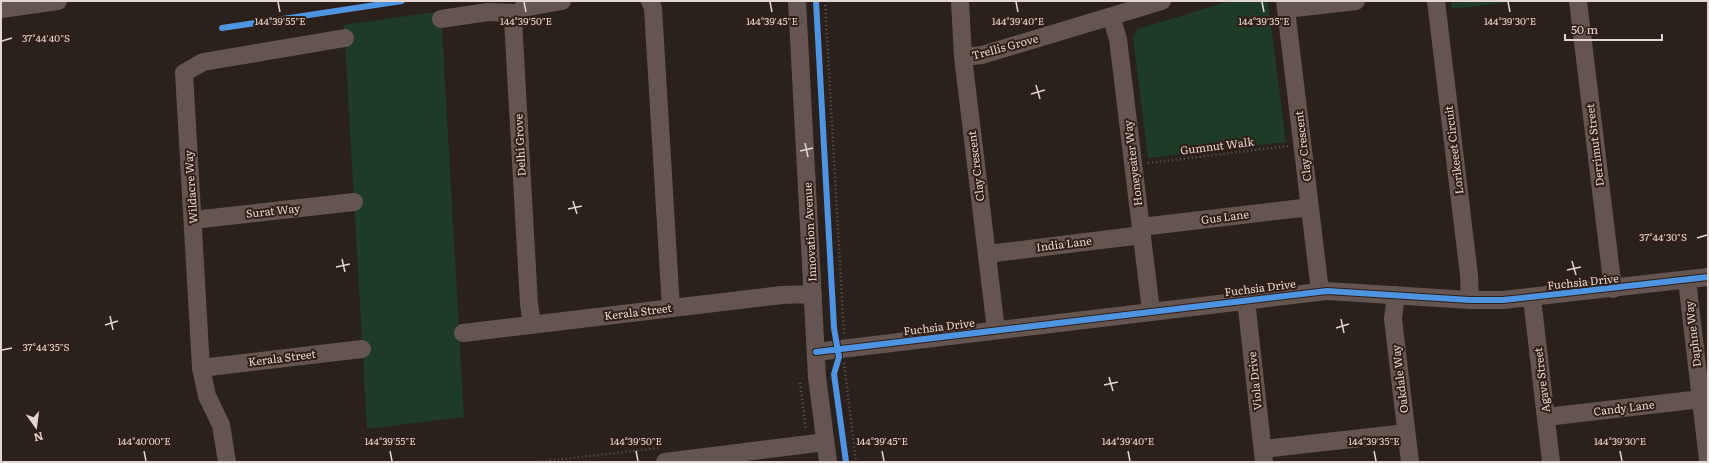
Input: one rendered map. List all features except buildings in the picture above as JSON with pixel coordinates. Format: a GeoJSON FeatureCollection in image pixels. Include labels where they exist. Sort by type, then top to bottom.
{"type":"FeatureCollection","features":[{"type":"Feature","properties":{"kind":"street"},"geometry":{"type":"LineString","coordinates":[[1,9],[58,1]]}},
{"type":"Feature","properties":{"kind":"street"},"geometry":{"type":"LineString","coordinates":[[441,19],[488,12],[517,13],[523,8],[532,5],[562,1]]}},
{"type":"Feature","properties":{"kind":"street"},"geometry":{"type":"LineString","coordinates":[[650,1],[653,8],[671,308]]}},
{"type":"Feature","properties":{"kind":"street","name":"Innovation Avenue"},"geometry":{"type":"LineString","coordinates":[[797,1],[817,377],[828,462]]}},
{"type":"Feature","properties":{"kind":"street","name":"Clay Crescent"},"geometry":{"type":"LineString","coordinates":[[960,1],[963,58],[996,330]]}},
{"type":"Feature","properties":{"kind":"street","name":"Trellis Grove"},"geometry":{"type":"LineString","coordinates":[[963,58],[982,55],[1162,1]]}},
{"type":"Feature","properties":{"kind":"street"},"geometry":{"type":"LineString","coordinates":[[1286,5],[1356,1]]}},
{"type":"Feature","properties":{"kind":"street","name":"Lorikeeet Circuit"},"geometry":{"type":"LineString","coordinates":[[1436,1],[1469,275],[1470,300]]}},
{"type":"Feature","properties":{"kind":"street","name":"Derrimut Street"},"geometry":{"type":"LineString","coordinates":[[1578,1],[1612,289]]}},
{"type":"Feature","properties":{"kind":"street","name":"Clay Crescent"},"geometry":{"type":"LineString","coordinates":[[1286,5],[1320,291]]}},
{"type":"Feature","properties":{"kind":"street","name":"Delhi Grove"},"geometry":{"type":"LineString","coordinates":[[517,13],[513,20],[513,31],[529,304],[532,325]]}},
{"type":"Feature","properties":{"kind":"street","name":"Honeyeater Way"},"geometry":{"type":"LineString","coordinates":[[1112,16],[1118,39],[1151,311]]}},
{"type":"Feature","properties":{"kind":"street","name":"Wildacre Way"},"geometry":{"type":"LineString","coordinates":[[227,462],[221,425],[207,396],[202,368],[184,73],[203,62],[345,38]]}},
{"type":"Feature","properties":{"kind":"street","name":"Surat Way"},"geometry":{"type":"LineString","coordinates":[[193,220],[354,202]]}},
{"type":"Feature","properties":{"kind":"street","name":"Gus Lane"},"geometry":{"type":"LineString","coordinates":[[1141,231],[1310,207]]}},
{"type":"Feature","properties":{"kind":"street","name":"India Lane"},"geometry":{"type":"LineString","coordinates":[[987,254],[1141,231]]}},
{"type":"Feature","properties":{"kind":"street","name":"Fuchsia Drive"},"geometry":{"type":"LineString","coordinates":[[816,352],[1320,291],[1470,300],[1503,300],[1532,298],[1708,277]]}},
{"type":"Feature","properties":{"kind":"street","name":"Daphne Way"},"geometry":{"type":"LineString","coordinates":[[1687,280],[1708,460]]}},
{"type":"Feature","properties":{"kind":"street","name":"Kerala Street"},"geometry":{"type":"LineString","coordinates":[[463,333],[782,295],[813,294]]}},
{"type":"Feature","properties":{"kind":"street","name":"Oakdale Way"},"geometry":{"type":"LineString","coordinates":[[1396,295],[1393,319],[1410,462]]}},
{"type":"Feature","properties":{"kind":"street","name":"Agave Street"},"geometry":{"type":"LineString","coordinates":[[1532,298],[1551,462]]}},
{"type":"Feature","properties":{"kind":"street","name":"Viola Drive"},"geometry":{"type":"LineString","coordinates":[[1246,300],[1264,456]]}},
{"type":"Feature","properties":{"kind":"street","name":"Kerala Street"},"geometry":{"type":"LineString","coordinates":[[202,368],[362,349]]}},
{"type":"Feature","properties":{"kind":"street","name":"Candy Lane"},"geometry":{"type":"LineString","coordinates":[[1546,417],[1701,399]]}},
{"type":"Feature","properties":{"kind":"street"},"geometry":{"type":"LineString","coordinates":[[1264,456],[1406,433]]}},
{"type":"Feature","properties":{"kind":"street"},"geometry":{"type":"LineString","coordinates":[[665,462],[826,442]]}},
{"type":"Feature","properties":{"kind":"path"},"geometry":{"type":"LineString","coordinates":[[825,1],[845,327],[843,348],[856,462]]}},
{"type":"Feature","properties":{"kind":"path"},"geometry":{"type":"LineString","coordinates":[[800,384],[807,444]]}},
{"type":"Feature","properties":{"kind":"green space"},"geometry":{"type":"Polygon","coordinates":[[[1230,1],[1268,1],[1286,142],[1148,158],[1133,37],[1138,29],[1230,1]]]}},
{"type":"Feature","properties":{"kind":"green space"},"geometry":{"type":"Polygon","coordinates":[[[1451,1],[1521,1],[1452,9],[1451,1]]]}},
{"type":"Feature","properties":{"kind":"green space"},"geometry":{"type":"Polygon","coordinates":[[[441,11],[464,417],[367,429],[344,25],[441,11]]]}},
{"type":"Feature","properties":{"kind":"cycle path"},"geometry":{"type":"LineString","coordinates":[[222,28],[402,1]]}},
{"type":"Feature","properties":{"kind":"cycle path"},"geometry":{"type":"LineString","coordinates":[[816,1],[834,328],[839,357],[834,374],[846,462]]}},
{"type":"Feature","properties":{"kind":"cycle path"},"geometry":{"type":"LineString","coordinates":[[816,352],[1327,291],[1470,300],[1503,300],[1708,277]]}}]}
